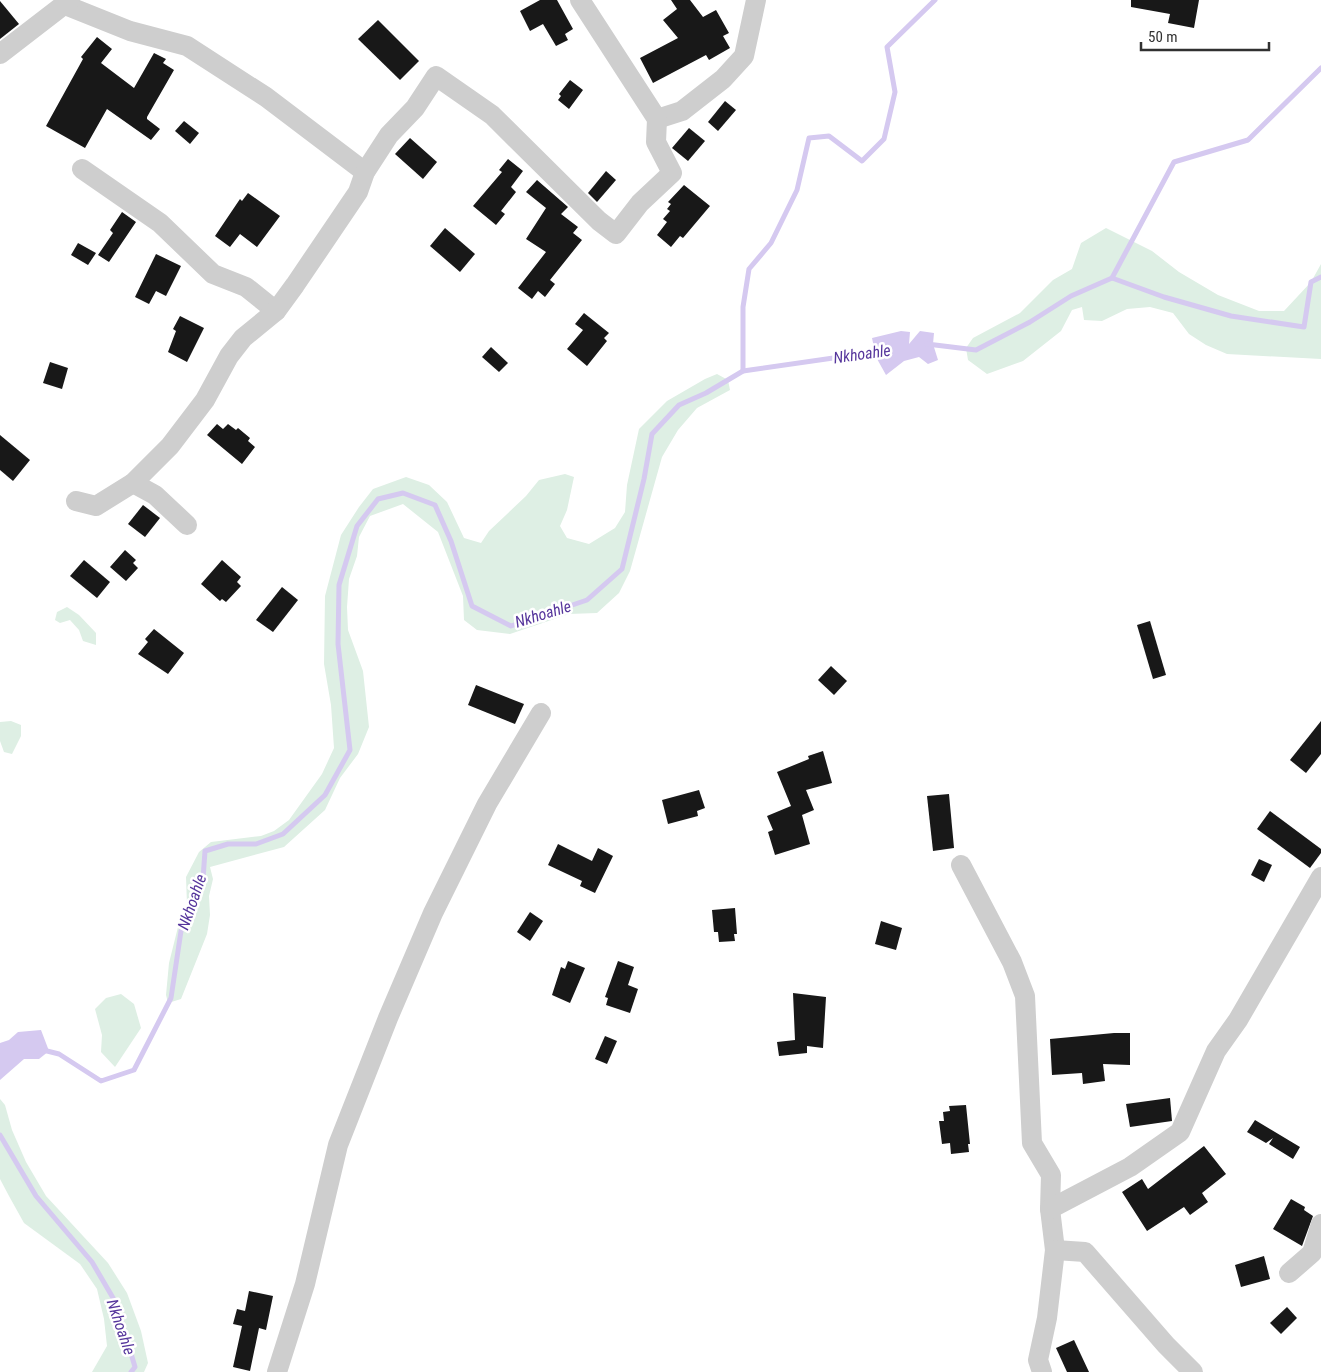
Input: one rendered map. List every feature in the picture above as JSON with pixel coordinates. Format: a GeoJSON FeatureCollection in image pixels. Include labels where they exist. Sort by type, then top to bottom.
{"type":"FeatureCollection","features":[{"type":"Feature","properties":{"kind":"street"},"geometry":{"type":"LineString","coordinates":[[76,501],[96,506],[133,483],[170,446],[199,408],[243,338],[276,311],[358,192],[365,172],[389,135],[415,108],[436,76],[492,115],[599,221],[616,234],[640,202],[672,173],[656,142],[657,119],[580,0]]}},
{"type":"Feature","properties":{"kind":"street"},"geometry":{"type":"LineString","coordinates":[[657,119],[682,111],[723,78],[744,56],[756,0]]}},
{"type":"Feature","properties":{"kind":"street"},"geometry":{"type":"LineString","coordinates":[[0,54],[67,2],[130,31],[187,46],[266,97],[365,172]]}},
{"type":"Feature","properties":{"kind":"street"},"geometry":{"type":"LineString","coordinates":[[82,169],[160,223],[213,274],[246,287],[276,311]]}},
{"type":"Feature","properties":{"kind":"street"},"geometry":{"type":"LineString","coordinates":[[133,483],[154,495],[187,525]]}},
{"type":"Feature","properties":{"kind":"street"},"geometry":{"type":"LineString","coordinates":[[277,1372],[305,1284],[338,1145],[388,1018],[437,905],[487,804],[541,713]]}},
{"type":"Feature","properties":{"kind":"street"},"geometry":{"type":"LineString","coordinates":[[961,865],[1012,962],[1026,996],[1032,1144],[1051,1175],[1050,1209],[1055,1250],[1047,1318],[1038,1360],[1042,1372]]}},
{"type":"Feature","properties":{"kind":"street"},"geometry":{"type":"LineString","coordinates":[[1050,1209],[1130,1167],[1180,1132],[1216,1051],[1238,1020],[1321,877]]}},
{"type":"Feature","properties":{"kind":"street"},"geometry":{"type":"LineString","coordinates":[[1290,1272],[1312,1253],[1321,1224]]}},
{"type":"Feature","properties":{"kind":"street"},"geometry":{"type":"LineString","coordinates":[[1055,1250],[1085,1252],[1166,1345],[1193,1372]]}},
{"type":"Feature","properties":{"kind":"green space"},"geometry":{"type":"Polygon","coordinates":[[[1106,228],[1152,251],[1179,272],[1218,295],[1259,311],[1284,311],[1311,282],[1321,264],[1321,359],[1227,354],[1206,345],[1189,334],[1173,313],[1150,307],[1127,309],[1102,321],[1084,320],[1082,307],[1072,310],[1061,331],[1023,361],[987,374],[968,360],[966,348],[973,338],[1020,313],[1053,280],[1072,269],[1081,243],[1106,228]]]}},
{"type":"Feature","properties":{"kind":"green space"},"geometry":{"type":"Polygon","coordinates":[[[717,374],[728,380],[730,390],[697,408],[678,430],[662,457],[630,571],[619,593],[597,613],[569,614],[510,634],[477,630],[464,620],[463,596],[438,532],[403,504],[370,516],[359,537],[357,556],[349,579],[347,607],[348,630],[363,671],[369,727],[358,754],[340,778],[325,810],[284,847],[210,867],[213,879],[209,896],[210,915],[207,934],[181,999],[168,1003],[166,995],[169,963],[180,919],[187,905],[186,877],[199,852],[211,842],[261,836],[274,831],[289,820],[322,774],[334,748],[331,705],[324,664],[325,596],[341,535],[373,489],[406,477],[429,485],[447,502],[464,538],[481,543],[489,531],[526,496],[539,480],[565,474],[574,477],[567,510],[560,526],[567,538],[589,544],[615,528],[625,512],[627,485],[639,429],[667,401],[717,374]]]}},
{"type":"Feature","properties":{"kind":"green space"},"geometry":{"type":"Polygon","coordinates":[[[67,607],[79,615],[96,633],[96,645],[83,641],[79,630],[70,620],[60,623],[55,620],[57,612],[67,607]]]}},
{"type":"Feature","properties":{"kind":"green space"},"geometry":{"type":"Polygon","coordinates":[[[11,721],[21,725],[21,736],[12,754],[4,752],[0,741],[0,722],[11,721]]]}},
{"type":"Feature","properties":{"kind":"green space"},"geometry":{"type":"Polygon","coordinates":[[[121,994],[134,1004],[141,1028],[115,1067],[101,1052],[102,1035],[95,1009],[106,998],[121,994]]]}},
{"type":"Feature","properties":{"kind":"green space"},"geometry":{"type":"Polygon","coordinates":[[[0,1099],[5,1105],[12,1130],[26,1162],[46,1196],[108,1263],[127,1293],[141,1331],[148,1363],[144,1372],[92,1372],[107,1346],[104,1319],[97,1289],[80,1264],[24,1223],[0,1179],[0,1099]]]}},
{"type":"Feature","properties":{"kind":"shaded area"},"geometry":{"type":"Polygon","coordinates":[[[901,331],[910,332],[909,344],[920,331],[934,333],[933,344],[938,360],[928,364],[919,357],[904,361],[886,375],[876,357],[872,338],[901,331]]]}},
{"type":"Feature","properties":{"kind":"shaded area"},"geometry":{"type":"Polygon","coordinates":[[[41,1030],[49,1051],[39,1059],[24,1059],[0,1080],[0,1043],[9,1040],[18,1032],[41,1030]]]}},
{"type":"Feature","properties":{"kind":"building"},"geometry":{"type":"Polygon","coordinates":[[[540,0],[557,0],[573,29],[565,34],[568,40],[556,46],[543,24],[530,31],[520,11],[540,0]]]}},
{"type":"Feature","properties":{"kind":"building"},"geometry":{"type":"Polygon","coordinates":[[[671,0],[690,0],[703,17],[716,10],[729,33],[723,36],[730,48],[709,60],[706,55],[653,83],[640,58],[678,38],[663,20],[677,9],[671,0]]]}},
{"type":"Feature","properties":{"kind":"building"},"geometry":{"type":"Polygon","coordinates":[[[1131,0],[1199,0],[1194,28],[1168,23],[1170,14],[1131,7],[1131,0]]]}},
{"type":"Feature","properties":{"kind":"building"},"geometry":{"type":"Polygon","coordinates":[[[0,1],[19,24],[0,39],[0,1]]]}},
{"type":"Feature","properties":{"kind":"building"},"geometry":{"type":"Polygon","coordinates":[[[378,20],[419,61],[400,80],[358,39],[378,20]]]}},
{"type":"Feature","properties":{"kind":"building"},"geometry":{"type":"Polygon","coordinates":[[[97,37],[112,49],[101,63],[134,88],[154,53],[166,59],[163,63],[174,70],[147,117],[160,129],[151,140],[107,109],[85,148],[46,126],[83,59],[81,57],[97,37]]]}},
{"type":"Feature","properties":{"kind":"building"},"geometry":{"type":"Polygon","coordinates":[[[570,80],[583,90],[569,109],[558,100],[561,96],[559,94],[570,80]]]}},
{"type":"Feature","properties":{"kind":"building"},"geometry":{"type":"Polygon","coordinates":[[[725,101],[736,110],[718,131],[708,122],[725,101]]]}},
{"type":"Feature","properties":{"kind":"building"},"geometry":{"type":"Polygon","coordinates":[[[184,121],[199,133],[190,144],[175,131],[184,121]]]}},
{"type":"Feature","properties":{"kind":"building"},"geometry":{"type":"Polygon","coordinates":[[[689,128],[705,141],[688,161],[672,148],[689,128]]]}},
{"type":"Feature","properties":{"kind":"building"},"geometry":{"type":"Polygon","coordinates":[[[410,138],[437,162],[423,179],[395,154],[410,138]]]}},
{"type":"Feature","properties":{"kind":"building"},"geometry":{"type":"Polygon","coordinates":[[[508,159],[523,171],[511,187],[516,192],[501,211],[505,214],[496,225],[473,206],[502,172],[499,170],[508,159]]]}},
{"type":"Feature","properties":{"kind":"building"},"geometry":{"type":"Polygon","coordinates":[[[606,171],[616,180],[597,202],[588,193],[606,171]]]}},
{"type":"Feature","properties":{"kind":"building"},"geometry":{"type":"Polygon","coordinates":[[[537,180],[568,207],[561,214],[578,227],[573,233],[582,240],[550,280],[555,284],[545,297],[538,291],[532,299],[518,288],[546,252],[526,239],[546,208],[526,192],[537,180]]]}},
{"type":"Feature","properties":{"kind":"building"},"geometry":{"type":"Polygon","coordinates":[[[684,185],[710,206],[683,238],[680,236],[671,247],[657,235],[667,222],[663,219],[670,211],[667,209],[671,204],[668,202],[684,185]]]}},
{"type":"Feature","properties":{"kind":"building"},"geometry":{"type":"Polygon","coordinates":[[[248,193],[280,216],[257,247],[240,234],[230,247],[215,236],[240,199],[242,201],[248,193]]]}},
{"type":"Feature","properties":{"kind":"building"},"geometry":{"type":"Polygon","coordinates":[[[122,212],[136,222],[109,262],[98,255],[113,233],[110,230],[122,212]]]}},
{"type":"Feature","properties":{"kind":"building"},"geometry":{"type":"Polygon","coordinates":[[[445,228],[475,254],[460,272],[430,246],[445,228]]]}},
{"type":"Feature","properties":{"kind":"building"},"geometry":{"type":"Polygon","coordinates":[[[78,243],[96,253],[88,265],[71,255],[78,243]]]}},
{"type":"Feature","properties":{"kind":"building"},"geometry":{"type":"Polygon","coordinates":[[[156,254],[181,266],[166,296],[156,291],[149,304],[135,297],[156,254]]]}},
{"type":"Feature","properties":{"kind":"building"},"geometry":{"type":"Polygon","coordinates":[[[584,313],[609,333],[604,338],[607,341],[587,366],[567,349],[583,330],[575,324],[584,313]]]}},
{"type":"Feature","properties":{"kind":"building"},"geometry":{"type":"Polygon","coordinates":[[[180,316],[204,328],[187,362],[168,352],[176,331],[173,329],[180,316]]]}},
{"type":"Feature","properties":{"kind":"building"},"geometry":{"type":"Polygon","coordinates":[[[491,347],[508,363],[499,372],[482,357],[491,347]]]}},
{"type":"Feature","properties":{"kind":"building"},"geometry":{"type":"Polygon","coordinates":[[[50,362],[68,368],[62,389],[43,383],[50,362]]]}},
{"type":"Feature","properties":{"kind":"building"},"geometry":{"type":"Polygon","coordinates":[[[217,424],[223,429],[228,424],[236,430],[238,428],[250,438],[248,441],[255,447],[242,464],[207,435],[217,424]]]}},
{"type":"Feature","properties":{"kind":"building"},"geometry":{"type":"Polygon","coordinates":[[[0,435],[30,460],[13,481],[0,470],[0,435]]]}},
{"type":"Feature","properties":{"kind":"building"},"geometry":{"type":"Polygon","coordinates":[[[143,505],[160,518],[145,537],[128,524],[143,505]]]}},
{"type":"Feature","properties":{"kind":"building"},"geometry":{"type":"Polygon","coordinates":[[[125,550],[136,560],[133,563],[138,568],[126,581],[110,567],[125,550]]]}},
{"type":"Feature","properties":{"kind":"building"},"geometry":{"type":"Polygon","coordinates":[[[84,560],[110,582],[97,598],[70,576],[84,560]]]}},
{"type":"Feature","properties":{"kind":"building"},"geometry":{"type":"Polygon","coordinates":[[[222,560],[241,577],[237,582],[241,586],[226,602],[222,599],[220,601],[201,584],[222,560]]]}},
{"type":"Feature","properties":{"kind":"building"},"geometry":{"type":"Polygon","coordinates":[[[282,587],[298,600],[273,632],[256,620],[282,587]]]}},
{"type":"Feature","properties":{"kind":"building"},"geometry":{"type":"Polygon","coordinates":[[[1150,621],[1166,675],[1153,679],[1137,625],[1150,621]]]}},
{"type":"Feature","properties":{"kind":"building"},"geometry":{"type":"Polygon","coordinates":[[[154,629],[184,653],[168,674],[138,654],[148,642],[145,639],[154,629]]]}},
{"type":"Feature","properties":{"kind":"building"},"geometry":{"type":"Polygon","coordinates":[[[831,666],[847,681],[834,695],[818,680],[831,666]]]}},
{"type":"Feature","properties":{"kind":"building"},"geometry":{"type":"Polygon","coordinates":[[[476,685],[524,704],[515,724],[468,705],[476,685]]]}},
{"type":"Feature","properties":{"kind":"building"},"geometry":{"type":"Polygon","coordinates":[[[1321,721],[1321,754],[1306,773],[1290,760],[1321,721]]]}},
{"type":"Feature","properties":{"kind":"building"},"geometry":{"type":"Polygon","coordinates":[[[823,751],[832,783],[806,790],[814,810],[802,815],[810,844],[775,855],[768,832],[773,830],[767,816],[791,806],[777,772],[809,759],[808,756],[823,751]]]}},
{"type":"Feature","properties":{"kind":"building"},"geometry":{"type":"Polygon","coordinates":[[[699,790],[705,808],[697,811],[698,816],[668,824],[662,800],[699,790]]]}},
{"type":"Feature","properties":{"kind":"building"},"geometry":{"type":"Polygon","coordinates":[[[949,794],[954,848],[933,851],[927,796],[949,794]]]}},
{"type":"Feature","properties":{"kind":"building"},"geometry":{"type":"Polygon","coordinates":[[[1270,811],[1321,849],[1321,853],[1310,868],[1257,829],[1270,811]]]}},
{"type":"Feature","properties":{"kind":"building"},"geometry":{"type":"Polygon","coordinates":[[[558,844],[592,861],[598,848],[613,856],[595,893],[580,886],[582,881],[548,865],[558,844]]]}},
{"type":"Feature","properties":{"kind":"building"},"geometry":{"type":"Polygon","coordinates":[[[1259,859],[1272,865],[1264,882],[1251,875],[1259,859]]]}},
{"type":"Feature","properties":{"kind":"building"},"geometry":{"type":"Polygon","coordinates":[[[735,908],[737,934],[734,934],[735,941],[719,942],[718,932],[714,932],[712,910],[735,908]]]}},
{"type":"Feature","properties":{"kind":"building"},"geometry":{"type":"Polygon","coordinates":[[[530,912],[543,921],[530,941],[517,932],[530,912]]]}},
{"type":"Feature","properties":{"kind":"building"},"geometry":{"type":"Polygon","coordinates":[[[881,921],[902,928],[896,950],[875,944],[881,921]]]}},
{"type":"Feature","properties":{"kind":"building"},"geometry":{"type":"Polygon","coordinates":[[[568,961],[585,968],[570,1003],[552,995],[561,967],[565,969],[568,961]]]}},
{"type":"Feature","properties":{"kind":"building"},"geometry":{"type":"Polygon","coordinates":[[[618,961],[634,967],[628,985],[638,989],[630,1013],[606,1005],[608,998],[605,997],[618,961]]]}},
{"type":"Feature","properties":{"kind":"building"},"geometry":{"type":"Polygon","coordinates":[[[793,993],[826,997],[823,1048],[807,1046],[807,1053],[779,1056],[777,1042],[795,1040],[793,993]]]}},
{"type":"Feature","properties":{"kind":"building"},"geometry":{"type":"Polygon","coordinates":[[[1130,1033],[1130,1065],[1103,1064],[1105,1081],[1083,1084],[1082,1073],[1052,1075],[1050,1039],[1130,1033]]]}},
{"type":"Feature","properties":{"kind":"building"},"geometry":{"type":"Polygon","coordinates":[[[605,1036],[617,1041],[607,1064],[595,1059],[605,1036]]]}},
{"type":"Feature","properties":{"kind":"building"},"geometry":{"type":"Polygon","coordinates":[[[1170,1098],[1172,1121],[1130,1127],[1126,1104],[1170,1098]]]}},
{"type":"Feature","properties":{"kind":"building"},"geometry":{"type":"Polygon","coordinates":[[[966,1105],[970,1144],[968,1144],[969,1152],[951,1154],[950,1143],[942,1144],[939,1121],[944,1121],[943,1112],[950,1111],[949,1106],[966,1105]]]}},
{"type":"Feature","properties":{"kind":"building"},"geometry":{"type":"Polygon","coordinates":[[[1255,1120],[1300,1147],[1293,1159],[1269,1144],[1273,1138],[1266,1143],[1247,1132],[1255,1120]]]}},
{"type":"Feature","properties":{"kind":"building"},"geometry":{"type":"Polygon","coordinates":[[[1204,1146],[1226,1174],[1202,1193],[1208,1202],[1190,1215],[1184,1207],[1147,1231],[1122,1192],[1142,1179],[1148,1189],[1204,1146]]]}},
{"type":"Feature","properties":{"kind":"building"},"geometry":{"type":"Polygon","coordinates":[[[1291,1199],[1305,1207],[1304,1210],[1313,1216],[1302,1246],[1273,1229],[1291,1199]]]}},
{"type":"Feature","properties":{"kind":"building"},"geometry":{"type":"Polygon","coordinates":[[[1264,1256],[1270,1279],[1241,1287],[1235,1265],[1264,1256]]]}},
{"type":"Feature","properties":{"kind":"building"},"geometry":{"type":"Polygon","coordinates":[[[249,1291],[273,1296],[266,1330],[259,1328],[250,1371],[233,1367],[242,1326],[233,1324],[237,1309],[245,1311],[249,1291]]]}},
{"type":"Feature","properties":{"kind":"building"},"geometry":{"type":"Polygon","coordinates":[[[1287,1307],[1297,1318],[1281,1334],[1270,1323],[1287,1307]]]}},
{"type":"Feature","properties":{"kind":"building"},"geometry":{"type":"Polygon","coordinates":[[[1074,1340],[1089,1372],[1067,1372],[1056,1348],[1074,1340]]]}},
{"type":"Feature","properties":{"kind":"waterway"},"geometry":{"type":"LineString","coordinates":[[743,371],[743,307],[749,269],[771,243],[797,190],[809,138],[829,136],[862,161],[884,139],[895,92],[887,47],[935,0]]}},
{"type":"Feature","properties":{"kind":"waterway"},"geometry":{"type":"LineString","coordinates":[[1112,278],[1174,162],[1248,140],[1321,68]]}},
{"type":"Feature","properties":{"kind":"waterway","name":"Nkhoahle"},"geometry":{"type":"LineString","coordinates":[[927,344],[976,350],[1030,322],[1071,296],[1112,278],[1164,297],[1231,316],[1304,327],[1311,282],[1321,277]]}},
{"type":"Feature","properties":{"kind":"waterway","name":"Nkhoahle"},"geometry":{"type":"LineString","coordinates":[[43,1050],[59,1054],[101,1081],[134,1070],[171,998],[181,931],[203,879],[205,851],[228,844],[256,844],[283,834],[325,795],[350,750],[338,644],[339,585],[357,526],[378,499],[403,493],[435,505],[451,541],[472,606],[511,626],[587,600],[622,569],[644,479],[652,434],[679,405],[706,393],[743,371],[882,351]]}},
{"type":"Feature","properties":{"kind":"waterway","name":"Nkhoahle"},"geometry":{"type":"LineString","coordinates":[[0,1135],[36,1196],[92,1262],[116,1303],[135,1367],[131,1372]]}}]}
